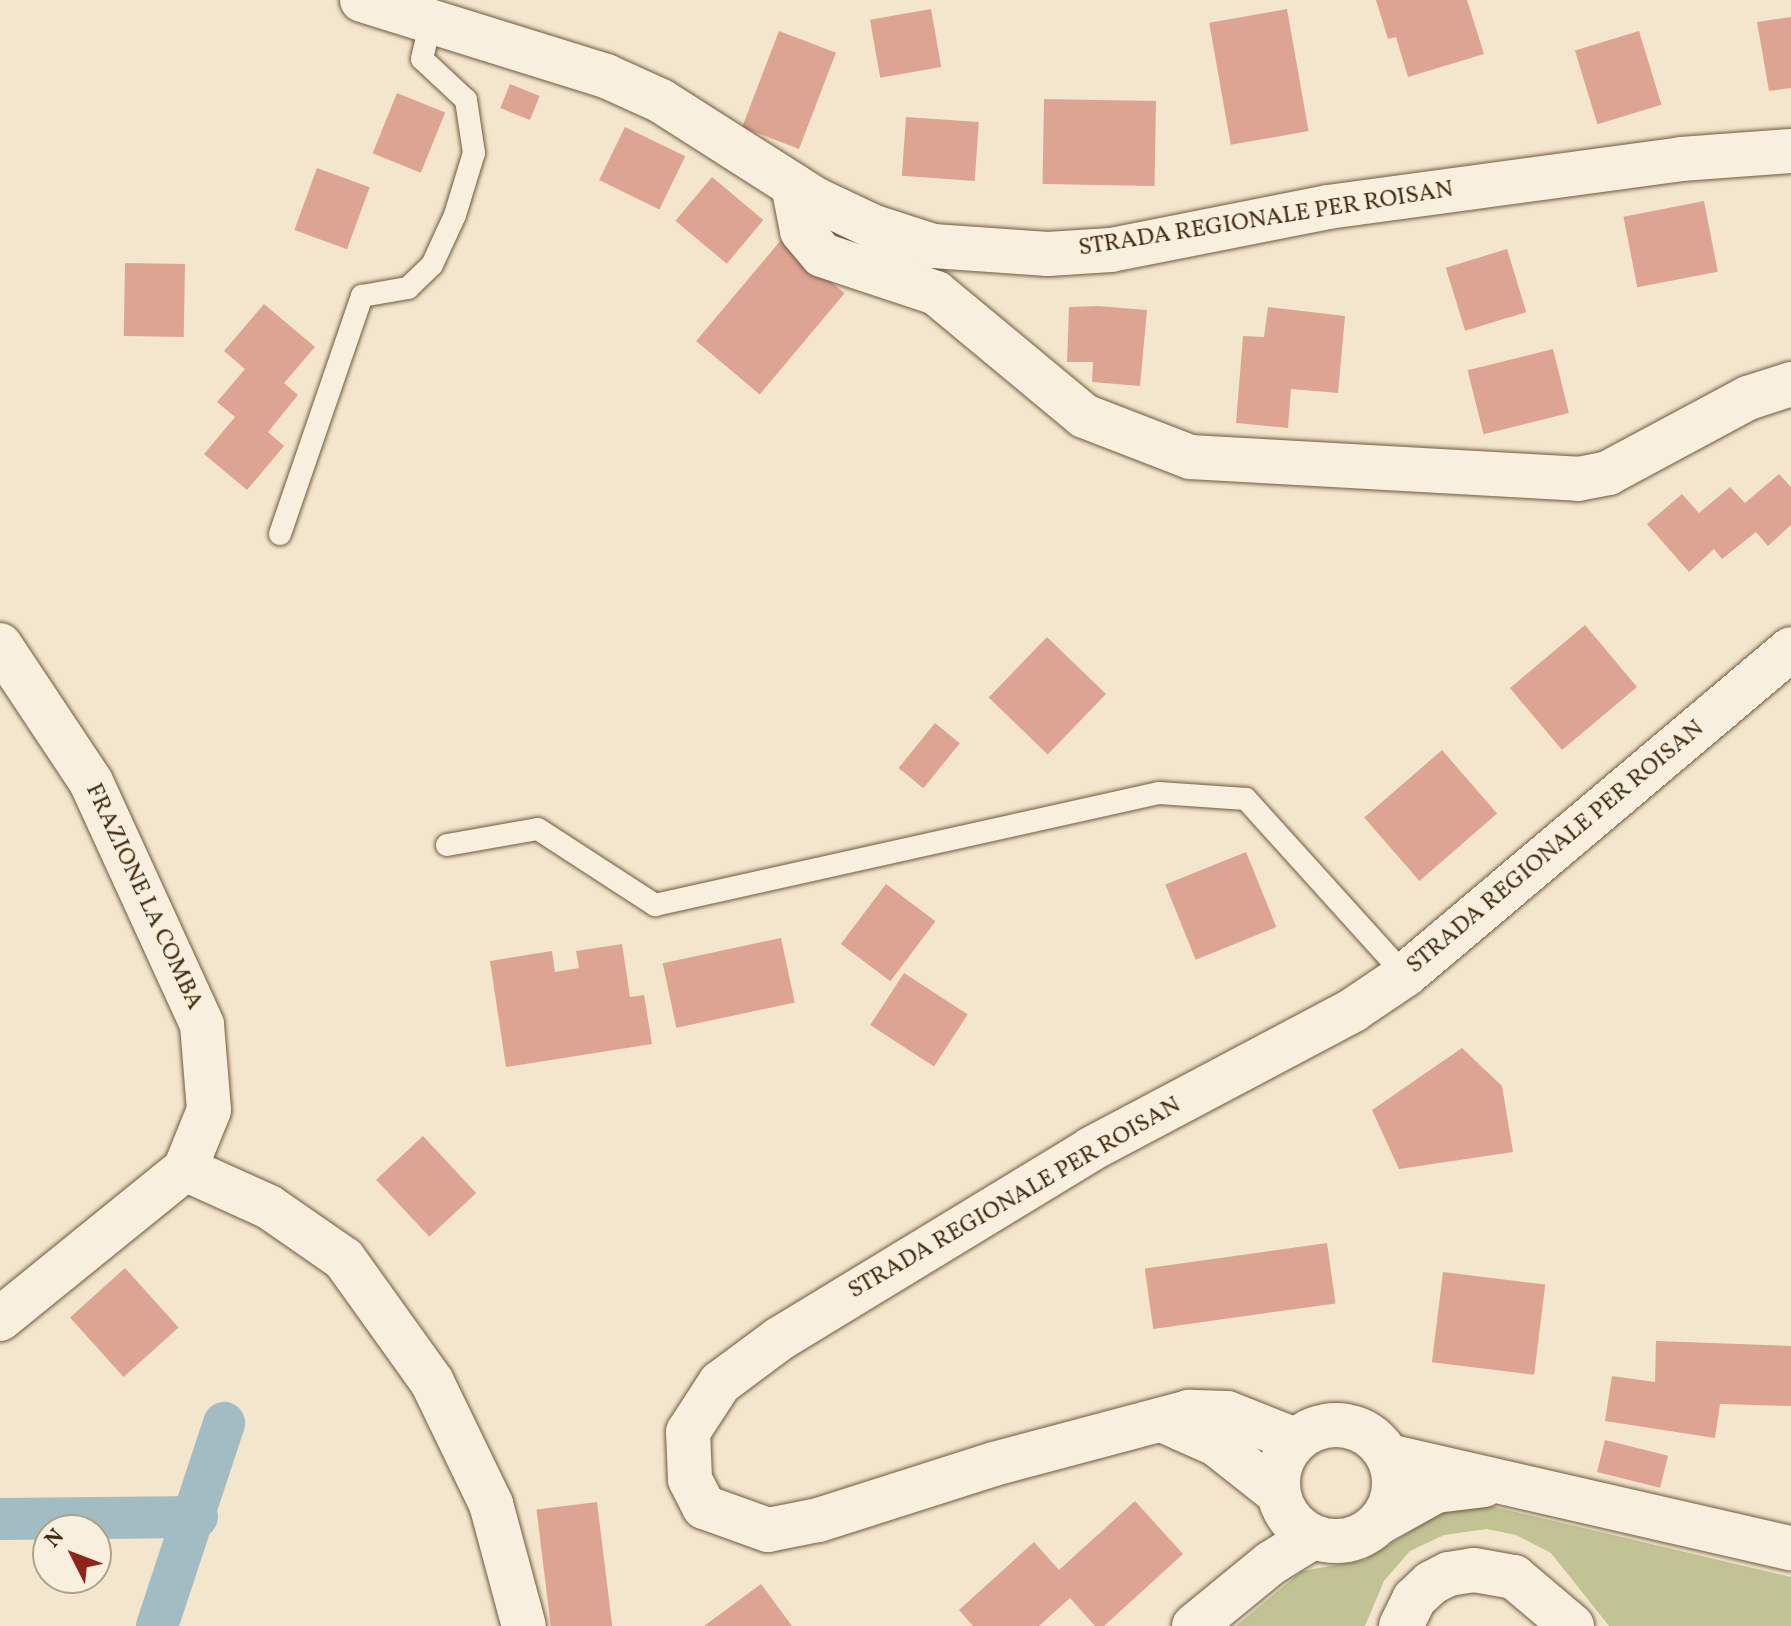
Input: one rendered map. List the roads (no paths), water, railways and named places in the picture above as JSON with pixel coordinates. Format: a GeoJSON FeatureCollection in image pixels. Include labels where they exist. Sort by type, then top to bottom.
{"type":"FeatureCollection","features":[{"type":"Feature","properties":{"kind":"main road","name":"STRADA REGIONALE PER ROISAN"},"geometry":{"type":"LineString","coordinates":[[362,0],[445,11],[606,76],[661,101],[793,185],[874,227],[933,246],[1048,254],[1111,250],[1328,207],[1681,159],[1791,151]]}},
{"type":"Feature","properties":{"kind":"main road"},"geometry":{"type":"LineString","coordinates":[[793,185],[802,231],[822,255],[936,293],[1084,416],[1190,457],[1578,479],[1608,473],[1748,398],[1791,384]]}},
{"type":"Feature","properties":{"kind":"main road","name":"FRAZIONE LA COMBA"},"geometry":{"type":"LineString","coordinates":[[0,645],[91,782],[202,1025],[209,1110],[185,1169]]}},
{"type":"Feature","properties":{"kind":"main road","name":"STRADA REGIONALE PER ROISAN"},"geometry":{"type":"LineString","coordinates":[[1295,1440],[1227,1413],[1155,1418],[818,1520],[768,1530],[704,1507],[690,1479],[688,1432],[720,1383],[779,1339],[1091,1149],[1353,1010],[1405,975],[1791,649]]}},
{"type":"Feature","properties":{"kind":"main road"},"geometry":{"type":"LineString","coordinates":[[0,1319],[185,1169],[269,1207],[344,1259],[432,1382],[491,1504],[524,1626]]}},
{"type":"Feature","properties":{"kind":"main road"},"geometry":{"type":"LineString","coordinates":[[1155,1418],[1216,1444],[1279,1498],[1293,1523],[1313,1537],[1337,1542],[1361,1536],[1436,1491],[1506,1481]]}},
{"type":"Feature","properties":{"kind":"main road"},"geometry":{"type":"LineString","coordinates":[[1204,1616],[1279,1498],[1280,1464],[1295,1440],[1319,1426],[1346,1425],[1371,1435],[1388,1456],[1394,1490],[1380,1522]]}},
{"type":"Feature","properties":{"kind":"main road"},"geometry":{"type":"LineString","coordinates":[[1388,1456],[1791,1548]]}},
{"type":"Feature","properties":{"kind":"main road"},"geometry":{"type":"LineString","coordinates":[[1204,1616],[1313,1537]]}},
{"type":"Feature","properties":{"kind":"main road"},"geometry":{"type":"LineString","coordinates":[[1401,1626],[1414,1599],[1449,1574],[1474,1570],[1514,1577],[1555,1618]]}},
{"type":"Feature","properties":{"kind":"lane"},"geometry":{"type":"LineString","coordinates":[[280,534],[362,296],[408,288],[432,265],[455,215],[474,153],[466,100],[422,59],[427,38],[445,11]]}},
{"type":"Feature","properties":{"kind":"lane"},"geometry":{"type":"LineString","coordinates":[[447,845],[538,829],[655,905],[1159,793],[1246,799],[1405,975]]}},
{"type":"Feature","properties":{"kind":"waterway"},"geometry":{"type":"LineString","coordinates":[[157,1626],[224,1423]]}},
{"type":"Feature","properties":{"kind":"waterway"},"geometry":{"type":"LineString","coordinates":[[0,1519],[197,1517]]}}]}
